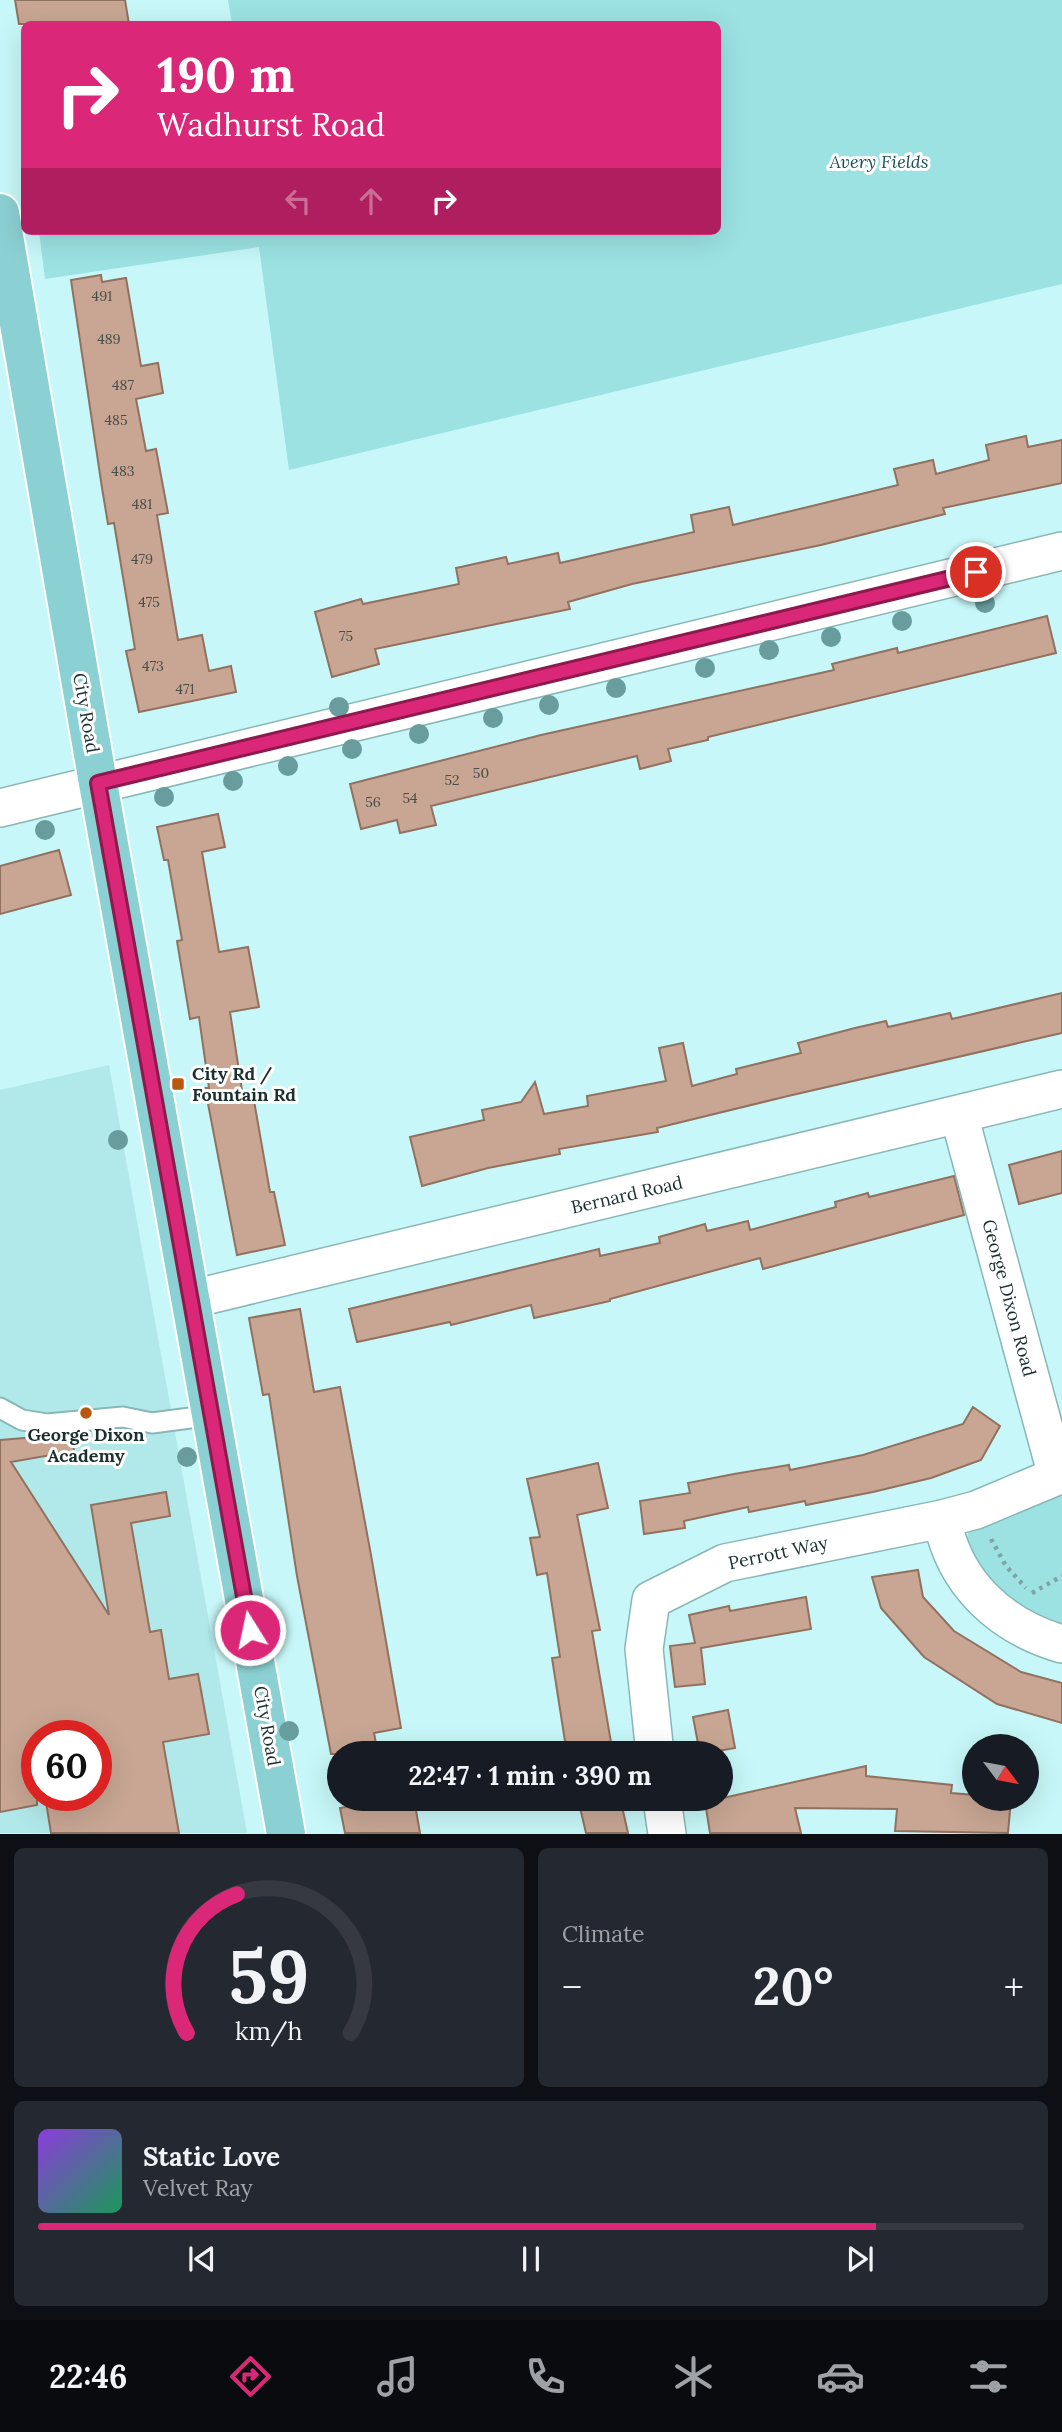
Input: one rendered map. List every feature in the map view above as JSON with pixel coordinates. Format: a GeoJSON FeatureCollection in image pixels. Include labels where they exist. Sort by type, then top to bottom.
{"type":"FeatureCollection","features":[{"type":"Feature","properties":{"kind":"main road","name":"City Road"},"geometry":{"type":"LineString","coordinates":[[0,213],[98,783],[286,1833]]}},
{"type":"Feature","properties":{"kind":"street"},"geometry":{"type":"LineString","coordinates":[[0,808],[1062,551]]}},
{"type":"Feature","properties":{"kind":"street","name":"Bernard Road"},"geometry":{"type":"LineString","coordinates":[[192,1299],[1062,1089]]}},
{"type":"Feature","properties":{"kind":"street","name":"George Dixon Road"},"geometry":{"type":"LineString","coordinates":[[959,1115],[1060,1475]]}},
{"type":"Feature","properties":{"kind":"street","name":"Perrott Way"},"geometry":{"type":"LineString","coordinates":[[654,1741],[644,1649],[652,1600],[673,1586],[725,1563],[959,1515],[1060,1475]]}},
{"type":"Feature","properties":{"kind":"street"},"geometry":{"type":"LineString","coordinates":[[959,1515],[947,1548],[966,1578],[993,1610],[1062,1644]]}},
{"type":"Feature","properties":{"kind":"street"},"geometry":{"type":"LineString","coordinates":[[664,1811],[667,1833]]}},
{"type":"Feature","properties":{"kind":"lane"},"geometry":{"type":"LineString","coordinates":[[0,1408],[22,1420],[47,1424],[123,1417],[152,1423],[213,1415]]}},
{"type":"Feature","properties":{"kind":"path"},"geometry":{"type":"LineString","coordinates":[[959,1515],[1038,1598]]}},
{"type":"Feature","properties":{"kind":"path"},"geometry":{"type":"LineString","coordinates":[[1032,1593],[1062,1576]]}},
{"type":"Feature","properties":{"kind":"shaded area","name":"George Dixon Academy"},"geometry":{"type":"Polygon","coordinates":[[[109,1065],[247,1833],[0,1833],[0,1090],[109,1065]]]}},
{"type":"Feature","properties":{"kind":"green space","name":"Avery Fields"},"geometry":{"type":"Polygon","coordinates":[[[228,0],[1062,0],[1062,284],[289,470],[259,247],[45,279],[40,235],[721,235],[721,21],[232,21],[228,0]]]}},
{"type":"Feature","properties":{"kind":"green space"},"geometry":{"type":"Polygon","coordinates":[[[1062,1495],[1062,1633],[998,1602],[964,1546],[970,1528],[1062,1495]]]}},
{"type":"Feature","properties":{"kind":"building"},"geometry":{"type":"Polygon","coordinates":[[[15,0],[125,0],[128,21],[21,21],[19,24],[15,0]]]}},
{"type":"Feature","properties":{"kind":"building"},"geometry":{"type":"Polygon","coordinates":[[[101,275],[102,282],[126,278],[141,366],[158,363],[163,393],[136,399],[146,451],[156,449],[168,513],[157,515],[178,640],[202,635],[209,671],[231,666],[236,692],[139,712],[126,651],[135,649],[114,523],[108,524],[71,280],[101,275]]]}},
{"type":"Feature","properties":{"kind":"building"},"geometry":{"type":"Polygon","coordinates":[[[1026,436],[1028,447],[1062,440],[1062,483],[943,508],[945,514],[821,545],[632,584],[568,602],[570,609],[375,649],[379,664],[332,677],[315,612],[361,599],[363,604],[459,584],[456,568],[506,557],[508,564],[558,553],[560,563],[694,532],[691,515],[729,507],[733,525],[898,485],[894,469],[933,460],[936,474],[989,460],[986,445],[1026,436]]]}},
{"type":"Feature","properties":{"kind":"building"},"geometry":{"type":"Polygon","coordinates":[[[1047,616],[1056,653],[708,737],[708,740],[668,749],[671,761],[640,769],[637,756],[431,806],[436,825],[400,833],[397,820],[361,829],[350,784],[541,735],[834,670],[832,664],[897,648],[898,653],[1047,616]]]}},
{"type":"Feature","properties":{"kind":"building"},"geometry":{"type":"Polygon","coordinates":[[[218,814],[225,847],[202,852],[219,952],[248,947],[259,1007],[230,1012],[243,1097],[253,1095],[270,1192],[274,1192],[285,1245],[237,1255],[205,1088],[209,1088],[199,1017],[190,1019],[177,941],[182,940],[168,860],[164,860],[157,827],[218,814]]]}},
{"type":"Feature","properties":{"kind":"building"},"geometry":{"type":"Polygon","coordinates":[[[59,850],[71,895],[0,914],[0,866],[59,850]]]}},
{"type":"Feature","properties":{"kind":"building"},"geometry":{"type":"Polygon","coordinates":[[[1062,993],[1062,1033],[657,1128],[658,1132],[559,1149],[560,1154],[488,1168],[422,1186],[410,1137],[484,1120],[482,1110],[521,1102],[535,1082],[544,1114],[588,1106],[587,1096],[666,1081],[659,1048],[683,1043],[692,1086],[737,1074],[736,1069],[801,1053],[798,1043],[855,1028],[886,1021],[888,1027],[950,1013],[952,1019],[1062,993]]]}},
{"type":"Feature","properties":{"kind":"building"},"geometry":{"type":"Polygon","coordinates":[[[1062,1151],[1062,1193],[1019,1204],[1009,1165],[1062,1151]]]}},
{"type":"Feature","properties":{"kind":"building"},"geometry":{"type":"Polygon","coordinates":[[[954,1176],[964,1215],[763,1269],[760,1258],[610,1301],[534,1318],[531,1305],[451,1325],[450,1322],[357,1342],[349,1309],[599,1249],[600,1256],[660,1243],[659,1237],[705,1224],[707,1231],[748,1221],[750,1230],[836,1207],[835,1202],[868,1193],[869,1197],[954,1176]]]}},
{"type":"Feature","properties":{"kind":"building"},"geometry":{"type":"Polygon","coordinates":[[[300,1309],[314,1392],[340,1387],[401,1728],[374,1733],[376,1741],[329,1741],[297,1576],[269,1394],[263,1395],[249,1318],[300,1309]]]}},
{"type":"Feature","properties":{"kind":"building"},"geometry":{"type":"Polygon","coordinates":[[[973,1407],[1000,1426],[981,1460],[931,1478],[873,1492],[806,1505],[805,1501],[749,1512],[748,1507],[684,1521],[685,1528],[644,1534],[640,1501],[690,1493],[688,1483],[789,1465],[790,1470],[863,1455],[963,1424],[973,1407]]]}},
{"type":"Feature","properties":{"kind":"building"},"geometry":{"type":"Polygon","coordinates":[[[72,1434],[74,1451],[11,1462],[109,1615],[91,1505],[166,1492],[170,1516],[131,1523],[150,1632],[161,1630],[169,1679],[198,1674],[209,1734],[163,1742],[179,1833],[51,1833],[47,1811],[112,1811],[112,1720],[21,1720],[21,1808],[0,1812],[0,1440],[72,1434]]]}},
{"type":"Feature","properties":{"kind":"building"},"geometry":{"type":"Polygon","coordinates":[[[598,1463],[608,1508],[577,1515],[600,1630],[592,1631],[611,1741],[565,1741],[552,1658],[560,1657],[547,1573],[537,1575],[530,1538],[540,1537],[527,1479],[598,1463]]]}},
{"type":"Feature","properties":{"kind":"building"},"geometry":{"type":"Polygon","coordinates":[[[918,1570],[923,1597],[954,1631],[1021,1672],[1062,1683],[1062,1723],[997,1704],[924,1657],[881,1608],[872,1577],[918,1570]]]}},
{"type":"Feature","properties":{"kind":"building"},"geometry":{"type":"Polygon","coordinates":[[[806,1597],[811,1629],[701,1648],[705,1684],[675,1687],[670,1646],[695,1643],[689,1615],[729,1606],[730,1611],[806,1597]]]}},
{"type":"Feature","properties":{"kind":"building"},"geometry":{"type":"Polygon","coordinates":[[[728,1710],[735,1748],[733,1741],[698,1741],[693,1717],[728,1710]]]}},
{"type":"Feature","properties":{"kind":"building"},"geometry":{"type":"Polygon","coordinates":[[[866,1766],[866,1776],[952,1785],[951,1793],[962,1794],[962,1811],[1010,1811],[1008,1833],[895,1831],[897,1809],[795,1808],[801,1833],[710,1833],[706,1811],[733,1811],[733,1796],[866,1766]]]}},
{"type":"Feature","properties":{"kind":"building"},"geometry":{"type":"Polygon","coordinates":[[[341,1811],[416,1811],[420,1833],[345,1833],[341,1811]]]}},
{"type":"Feature","properties":{"kind":"building"},"geometry":{"type":"Polygon","coordinates":[[[581,1811],[623,1811],[628,1833],[586,1833],[581,1811]]]}},
{"type":"Feature","properties":{"kind":"place","name":"City Rd / Fountain Rd"},"geometry":{"type":"Point","coordinates":[178,1084]}},
{"type":"Feature","properties":{"kind":"place","name":"George Dixon Academy"},"geometry":{"type":"Point","coordinates":[86,1413]}},
{"type":"Feature","properties":{"kind":"route"},"geometry":{"type":"LineString","coordinates":[[250,1630],[98,783],[976,572]]}}]}
